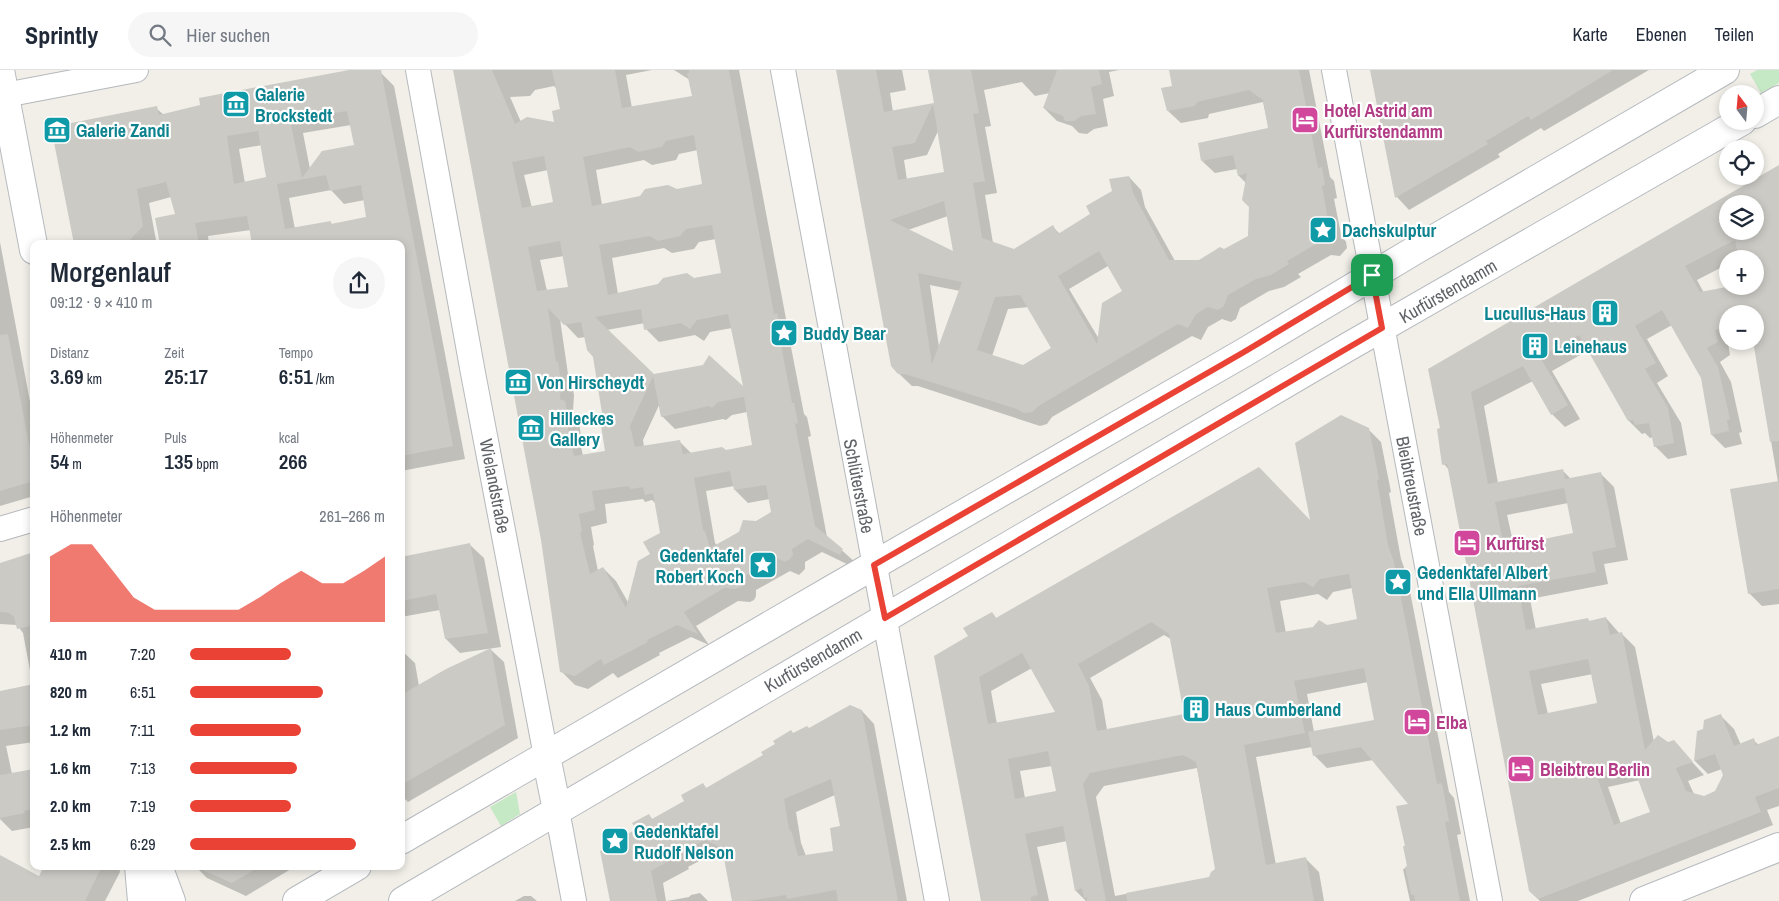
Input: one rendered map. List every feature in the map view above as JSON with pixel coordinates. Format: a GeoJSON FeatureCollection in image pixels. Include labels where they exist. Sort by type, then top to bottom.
{"type":"FeatureCollection","features":[{"type":"Feature","properties":{"kind":"main road"},"geometry":{"type":"LineString","coordinates":[[405,838],[1244,352],[1372,275],[1725,70]]}},
{"type":"Feature","properties":{"kind":"main road"},"geometry":{"type":"LineString","coordinates":[[2,87],[32,240]]}},
{"type":"Feature","properties":{"kind":"main road"},"geometry":{"type":"LineString","coordinates":[[1764,109],[1779,100]]}},
{"type":"Feature","properties":{"kind":"main road","name":"Kurfürstendamm"},"geometry":{"type":"LineString","coordinates":[[403,901],[1382,328],[1726,130]]}},
{"type":"Feature","properties":{"kind":"main road","name":"Wielandstraße"},"geometry":{"type":"LineString","coordinates":[[546,756],[557,810]]}},
{"type":"Feature","properties":{"kind":"main road"},"geometry":{"type":"LineString","coordinates":[[1644,901],[1779,847]]}},
{"type":"Feature","properties":{"kind":"main road"},"geometry":{"type":"LineString","coordinates":[[139,870],[142,901]]}},
{"type":"Feature","properties":{"kind":"main road"},"geometry":{"type":"LineString","coordinates":[[159,870],[171,901]]}},
{"type":"Feature","properties":{"kind":"main road"},"geometry":{"type":"LineString","coordinates":[[297,901],[350,870]]}},
{"type":"Feature","properties":{"kind":"street"},"geometry":{"type":"LineString","coordinates":[[2,87],[136,70]]}},
{"type":"Feature","properties":{"kind":"street","name":"Wielandstraße"},"geometry":{"type":"LineString","coordinates":[[418,70],[546,756]]}},
{"type":"Feature","properties":{"kind":"street","name":"Schlüterstraße"},"geometry":{"type":"LineString","coordinates":[[783,70],[937,901]]}},
{"type":"Feature","properties":{"kind":"street","name":"Bleibtreustraße"},"geometry":{"type":"LineString","coordinates":[[1334,70],[1490,901]]}},
{"type":"Feature","properties":{"kind":"street"},"geometry":{"type":"LineString","coordinates":[[0,529],[30,520]]}},
{"type":"Feature","properties":{"kind":"street","name":"Wielandstraße"},"geometry":{"type":"LineString","coordinates":[[557,810],[574,901]]}},
{"type":"Feature","properties":{"kind":"green space"},"geometry":{"type":"Polygon","coordinates":[[[1757,70],[1779,70],[1779,83],[1764,91],[1764,85],[1756,85],[1750,74],[1757,70]]]}},
{"type":"Feature","properties":{"kind":"green space"},"geometry":{"type":"Polygon","coordinates":[[[516,792],[520,814],[501,826],[490,807],[516,792]]]}},
{"type":"Feature","properties":{"kind":"building"},"geometry":{"type":"Polygon","coordinates":[[[349,70],[381,70],[453,446],[405,455],[405,240],[251,240],[247,216],[195,223],[198,240],[159,240],[155,218],[175,214],[166,182],[137,189],[143,226],[130,240],[73,240],[51,127],[157,106],[159,115],[200,105],[199,98],[349,70]],[[347,111],[290,120],[302,178],[322,151],[354,145],[347,111]],[[258,131],[227,136],[234,184],[266,177],[258,131]],[[326,175],[277,184],[285,229],[331,221],[331,224],[366,217],[361,185],[330,191],[326,175]]]}},
{"type":"Feature","properties":{"kind":"building"},"geometry":{"type":"Polygon","coordinates":[[[453,70],[492,70],[515,124],[527,117],[554,122],[552,111],[560,109],[552,70],[615,70],[622,108],[692,96],[687,73],[689,73],[689,70],[729,70],[774,314],[777,313],[782,334],[779,334],[792,403],[794,403],[798,423],[795,424],[815,526],[843,549],[840,555],[808,539],[792,549],[793,555],[785,562],[776,558],[743,577],[741,587],[736,589],[724,588],[684,612],[698,634],[677,625],[604,665],[601,659],[575,676],[560,672],[541,540],[453,70]],[[694,135],[666,141],[662,147],[638,152],[630,147],[583,157],[592,206],[640,196],[645,189],[668,185],[677,189],[702,184],[694,135]],[[544,156],[512,162],[522,208],[553,202],[544,156]],[[712,225],[686,229],[680,236],[658,241],[650,236],[599,245],[608,295],[658,284],[663,278],[687,273],[694,278],[721,273],[712,225]],[[560,241],[528,247],[537,291],[568,287],[560,241]],[[548,308],[556,362],[558,361],[561,381],[560,399],[565,401],[569,423],[567,424],[574,456],[605,451],[600,418],[602,413],[593,357],[587,350],[581,322],[564,325],[548,308]],[[641,309],[595,317],[654,374],[703,365],[709,355],[743,386],[728,314],[697,320],[690,329],[681,323],[644,330],[641,309]],[[653,376],[630,426],[635,447],[680,440],[683,454],[722,447],[726,450],[752,445],[744,397],[718,402],[712,408],[709,406],[661,417],[653,376]],[[730,471],[694,478],[703,530],[705,531],[710,548],[739,532],[743,520],[756,521],[771,512],[766,485],[734,490],[730,471]],[[628,486],[592,491],[595,510],[579,514],[582,532],[580,533],[590,574],[603,567],[626,608],[638,561],[650,554],[643,542],[660,533],[653,493],[645,495],[643,487],[631,489],[628,486]]]}},
{"type":"Feature","properties":{"kind":"building"},"geometry":{"type":"Polygon","coordinates":[[[836,70],[876,70],[884,112],[934,103],[928,70],[971,70],[979,113],[973,114],[985,181],[973,183],[982,238],[1014,249],[1053,225],[1058,234],[1090,214],[1086,206],[1112,191],[1109,179],[1129,176],[1133,193],[1169,260],[1199,260],[1220,247],[1224,249],[1248,236],[1249,207],[1242,200],[1247,173],[1238,176],[1233,155],[1201,161],[1198,143],[1268,128],[1263,100],[1249,90],[1197,102],[1195,106],[1167,111],[1161,88],[1172,86],[1169,70],[1299,70],[1318,168],[1322,167],[1325,185],[1322,186],[1328,220],[1333,226],[1334,235],[1327,243],[1318,243],[1287,261],[1289,264],[1271,275],[1256,279],[1228,295],[1224,306],[1218,310],[1208,307],[1196,314],[1188,328],[1178,324],[1040,405],[1032,412],[1024,413],[1017,409],[905,374],[898,374],[891,366],[836,70]],[[933,104],[915,143],[892,147],[898,180],[944,172],[933,104]],[[944,201],[890,220],[953,251],[944,201]],[[1099,251],[1058,276],[1097,344],[1102,303],[1122,291],[1099,251]],[[918,273],[932,364],[962,282],[918,273]],[[1020,295],[995,297],[977,350],[1023,365],[1051,348],[1020,295]]]}},
{"type":"Feature","properties":{"kind":"building"},"geometry":{"type":"Polygon","coordinates":[[[1057,70],[1099,70],[1102,84],[1091,87],[1096,114],[1081,116],[1074,121],[1065,121],[1063,116],[1043,108],[1057,70]]]}},
{"type":"Feature","properties":{"kind":"building"},"geometry":{"type":"Polygon","coordinates":[[[1370,70],[1613,70],[1531,120],[1528,116],[1486,141],[1488,144],[1395,198],[1370,70]]]}},
{"type":"Feature","properties":{"kind":"building"},"geometry":{"type":"Polygon","coordinates":[[[1779,165],[1779,441],[1770,442],[1755,350],[1764,350],[1764,305],[1719,305],[1719,329],[1715,330],[1718,342],[1707,348],[1718,367],[1730,419],[1727,420],[1729,431],[1711,435],[1701,378],[1662,310],[1635,326],[1656,363],[1645,369],[1668,408],[1674,443],[1654,447],[1649,423],[1635,425],[1633,420],[1628,421],[1579,335],[1540,357],[1568,405],[1551,415],[1523,366],[1471,392],[1488,484],[1563,469],[1565,479],[1601,472],[1616,547],[1592,552],[1596,572],[1518,586],[1526,630],[1588,618],[1589,621],[1606,617],[1610,635],[1622,632],[1645,750],[1658,735],[1668,742],[1674,740],[1693,762],[1676,768],[1686,791],[1704,796],[1715,791],[1723,775],[1715,754],[1694,761],[1697,731],[1703,729],[1704,720],[1721,714],[1734,746],[1754,738],[1756,745],[1779,736],[1779,788],[1755,797],[1761,812],[1538,899],[1529,891],[1447,464],[1442,465],[1437,429],[1440,428],[1428,369],[1719,200],[1719,240],[1735,240],[1764,240],[1764,195],[1727,195],[1745,185],[1764,185],[1764,174],[1779,165]],[[1564,488],[1495,502],[1504,547],[1573,533],[1564,488]],[[1588,659],[1529,671],[1538,715],[1597,703],[1588,659]],[[1633,766],[1596,774],[1614,825],[1650,812],[1633,766]]]}},
{"type":"Feature","properties":{"kind":"building"},"geometry":{"type":"Polygon","coordinates":[[[8,334],[30,450],[30,482],[0,491],[0,335],[8,334]]]}},
{"type":"Feature","properties":{"kind":"building"},"geometry":{"type":"Polygon","coordinates":[[[1341,415],[1369,428],[1379,479],[1377,480],[1388,545],[1394,562],[1437,784],[1442,783],[1449,821],[1445,822],[1460,901],[1415,901],[1414,895],[1411,895],[1405,867],[1407,866],[1403,846],[1405,846],[1396,806],[1408,804],[1361,747],[1313,756],[1308,732],[1374,720],[1364,668],[1294,681],[1305,733],[1244,745],[1266,865],[1306,857],[1314,901],[1127,901],[1126,893],[1209,877],[1215,869],[1196,762],[1183,755],[1090,773],[1083,784],[1106,901],[1087,901],[1087,897],[1084,898],[1082,888],[1075,891],[1063,826],[1025,834],[1038,895],[1031,897],[1031,901],[981,901],[934,656],[968,636],[963,628],[992,612],[996,618],[1259,467],[1310,520],[1295,443],[1341,415]],[[1349,574],[1320,579],[1313,587],[1304,582],[1267,588],[1276,633],[1313,627],[1319,620],[1327,625],[1357,619],[1349,574]],[[1151,622],[1078,664],[1089,686],[1097,731],[1184,714],[1169,634],[1151,622]],[[1022,653],[979,677],[988,724],[1055,712],[1022,653]],[[1048,751],[1008,759],[1015,799],[1056,791],[1048,751]]]}},
{"type":"Feature","properties":{"kind":"building"},"geometry":{"type":"Polygon","coordinates":[[[1779,481],[1779,589],[1748,594],[1730,489],[1779,481]]]}},
{"type":"Feature","properties":{"kind":"building"},"geometry":{"type":"Polygon","coordinates":[[[470,543],[488,633],[445,639],[436,594],[405,600],[405,556],[470,543]]]}},
{"type":"Feature","properties":{"kind":"building"},"geometry":{"type":"Polygon","coordinates":[[[30,553],[30,626],[17,629],[14,617],[9,613],[0,612],[0,563],[30,553]]]}},
{"type":"Feature","properties":{"kind":"building"},"geometry":{"type":"Polygon","coordinates":[[[491,648],[505,725],[405,783],[405,693],[446,669],[491,648]]]}},
{"type":"Feature","properties":{"kind":"building"},"geometry":{"type":"Polygon","coordinates":[[[30,685],[30,726],[0,730],[0,691],[30,685]]]}},
{"type":"Feature","properties":{"kind":"building"},"geometry":{"type":"Polygon","coordinates":[[[850,705],[862,710],[898,901],[838,901],[836,890],[787,899],[786,895],[747,901],[732,901],[722,848],[705,840],[651,871],[657,901],[610,901],[600,851],[636,829],[632,823],[649,814],[652,819],[684,801],[681,795],[703,783],[706,788],[763,755],[761,752],[775,744],[773,741],[791,730],[793,733],[807,726],[809,728],[850,705]],[[831,779],[784,799],[789,829],[792,833],[798,856],[833,851],[830,828],[840,826],[831,779]]]}},
{"type":"Feature","properties":{"kind":"building"},"geometry":{"type":"Polygon","coordinates":[[[30,770],[30,810],[24,811],[25,813],[0,818],[0,775],[30,770]]]}},
{"type":"Feature","properties":{"kind":"building"},"geometry":{"type":"Polygon","coordinates":[[[0,855],[39,876],[42,870],[100,870],[85,901],[0,901],[0,855]]]}},
{"type":"Feature","properties":{"kind":"building"},"geometry":{"type":"Polygon","coordinates":[[[202,870],[253,870],[232,883],[202,870]]]}},
{"type":"Feature","properties":{"kind":"place","name":"Galerie Brockstedt"},"geometry":{"type":"Point","coordinates":[236,104]}},
{"type":"Feature","properties":{"kind":"place","name":"Hotel Astrid am Kurfürstendamm"},"geometry":{"type":"Point","coordinates":[1305,120]}},
{"type":"Feature","properties":{"kind":"place","name":"Galerie Zandi"},"geometry":{"type":"Point","coordinates":[57,130]}},
{"type":"Feature","properties":{"kind":"place","name":"Dachskulptur"},"geometry":{"type":"Point","coordinates":[1323,230]}},
{"type":"Feature","properties":{"kind":"place","name":"Lucullus-Haus"},"geometry":{"type":"Point","coordinates":[1605,313]}},
{"type":"Feature","properties":{"kind":"place","name":"Buddy Bear"},"geometry":{"type":"Point","coordinates":[784,333]}},
{"type":"Feature","properties":{"kind":"place","name":"Leinehaus"},"geometry":{"type":"Point","coordinates":[1535,346]}},
{"type":"Feature","properties":{"kind":"place","name":"Von Hirscheydt"},"geometry":{"type":"Point","coordinates":[518,382]}},
{"type":"Feature","properties":{"kind":"place","name":"Hilleckes Gallery"},"geometry":{"type":"Point","coordinates":[531,428]}},
{"type":"Feature","properties":{"kind":"place","name":"Kurfürst"},"geometry":{"type":"Point","coordinates":[1467,543]}},
{"type":"Feature","properties":{"kind":"place","name":"Gedenktafel Robert Koch"},"geometry":{"type":"Point","coordinates":[763,565]}},
{"type":"Feature","properties":{"kind":"place","name":"Gedenktafel Albert und Ella Ullmann"},"geometry":{"type":"Point","coordinates":[1398,582]}},
{"type":"Feature","properties":{"kind":"place","name":"Haus Cumberland"},"geometry":{"type":"Point","coordinates":[1196,709]}},
{"type":"Feature","properties":{"kind":"place","name":"Elba"},"geometry":{"type":"Point","coordinates":[1417,722]}},
{"type":"Feature","properties":{"kind":"place","name":"Bleibtreu Berlin"},"geometry":{"type":"Point","coordinates":[1521,769]}},
{"type":"Feature","properties":{"kind":"place","name":"Gedenktafel Rudolf Nelson"},"geometry":{"type":"Point","coordinates":[615,841]}},
{"type":"Feature","properties":{"kind":"route"},"geometry":{"type":"LineString","coordinates":[[1372,275],[1382,328],[885,618],[874,565],[1289,326],[1372,275]]}}]}
